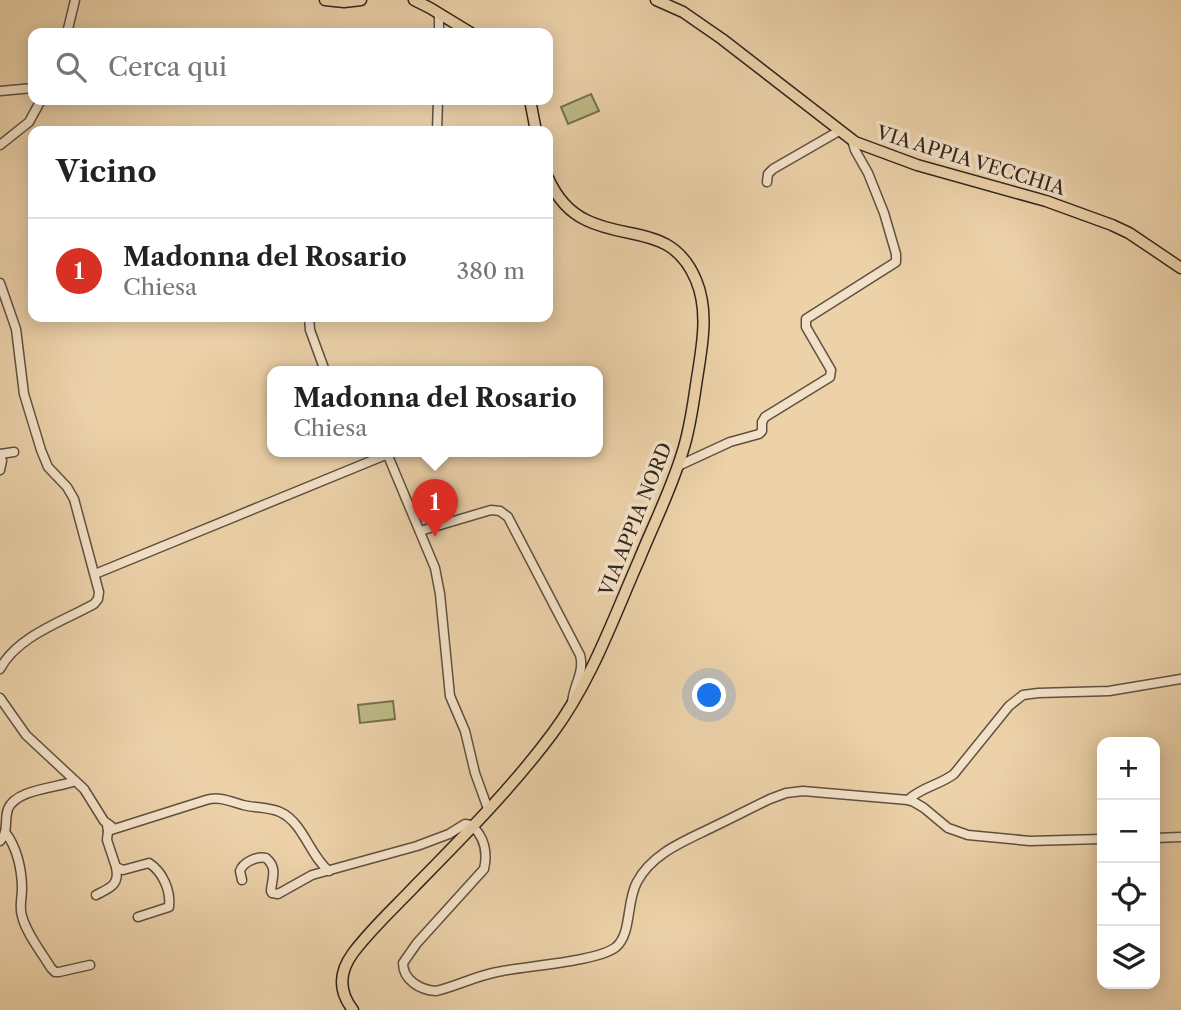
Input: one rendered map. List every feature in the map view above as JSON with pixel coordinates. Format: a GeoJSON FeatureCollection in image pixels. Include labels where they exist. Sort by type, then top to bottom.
{"type":"FeatureCollection","features":[{"type":"Feature","properties":{"kind":"main road"},"geometry":{"type":"LineString","coordinates":[[325,0],[361,0]]}},
{"type":"Feature","properties":{"kind":"main road"},"geometry":{"type":"LineString","coordinates":[[414,0],[463,28]]}},
{"type":"Feature","properties":{"kind":"main road","name":"VIA APPIA VECCHIA"},"geometry":{"type":"LineString","coordinates":[[656,0],[683,12],[715,34],[852,140],[911,164],[1045,201],[1112,225],[1129,233],[1181,268]]}},
{"type":"Feature","properties":{"kind":"main road"},"geometry":{"type":"LineString","coordinates":[[531,105],[536,126]]}},
{"type":"Feature","properties":{"kind":"main road","name":"VIA APPIA NORD"},"geometry":{"type":"LineString","coordinates":[[353,1010],[344,997],[342,982],[344,967],[351,956],[498,799],[572,706],[678,466],[690,424],[702,339],[703,304],[695,278],[683,259],[663,243],[597,225],[577,215],[560,200],[553,187]]}},
{"type":"Feature","properties":{"kind":"street"},"geometry":{"type":"LineString","coordinates":[[68,28],[75,0]]}},
{"type":"Feature","properties":{"kind":"street"},"geometry":{"type":"LineString","coordinates":[[439,13],[439,28]]}},
{"type":"Feature","properties":{"kind":"street"},"geometry":{"type":"LineString","coordinates":[[0,91],[28,88]]}},
{"type":"Feature","properties":{"kind":"street"},"geometry":{"type":"LineString","coordinates":[[0,145],[28,124],[38,105]]}},
{"type":"Feature","properties":{"kind":"street"},"geometry":{"type":"LineString","coordinates":[[438,105],[438,126]]}},
{"type":"Feature","properties":{"kind":"street"},"geometry":{"type":"LineString","coordinates":[[767,182],[768,174],[773,169],[839,131]]}},
{"type":"Feature","properties":{"kind":"street"},"geometry":{"type":"LineString","coordinates":[[678,466],[730,442],[760,434],[765,417],[830,377],[830,368],[806,327],[806,319],[896,262],[882,209],[852,140]]}},
{"type":"Feature","properties":{"kind":"street"},"geometry":{"type":"LineString","coordinates":[[0,283],[16,328],[27,407],[46,463],[73,498],[99,592],[97,602],[56,622],[23,644],[7,658],[0,669]]}},
{"type":"Feature","properties":{"kind":"street"},"geometry":{"type":"LineString","coordinates":[[309,322],[323,366]]}},
{"type":"Feature","properties":{"kind":"street"},"geometry":{"type":"LineString","coordinates":[[0,470],[0,454],[14,452]]}},
{"type":"Feature","properties":{"kind":"street"},"geometry":{"type":"LineString","coordinates":[[95,574],[375,457]]}},
{"type":"Feature","properties":{"kind":"street"},"geometry":{"type":"LineString","coordinates":[[389,457],[434,564],[439,584],[450,696],[465,731],[488,809]]}},
{"type":"Feature","properties":{"kind":"street"},"geometry":{"type":"LineString","coordinates":[[420,531],[489,510],[498,511],[508,517],[580,655],[581,670],[573,693],[572,706]]}},
{"type":"Feature","properties":{"kind":"street"},"geometry":{"type":"LineString","coordinates":[[908,800],[954,774],[1009,706],[1023,695],[1114,691],[1181,679]]}},
{"type":"Feature","properties":{"kind":"street"},"geometry":{"type":"LineString","coordinates":[[0,698],[29,739],[88,794],[110,828],[107,842],[117,876],[115,884],[96,895]]}},
{"type":"Feature","properties":{"kind":"street"},"geometry":{"type":"LineString","coordinates":[[0,841],[4,837],[8,809],[15,799],[75,781]]}},
{"type":"Feature","properties":{"kind":"street"},"geometry":{"type":"LineString","coordinates":[[481,789],[498,799]]}},
{"type":"Feature","properties":{"kind":"street"},"geometry":{"type":"LineString","coordinates":[[242,880],[241,867],[260,857],[268,859],[273,866],[274,875],[270,889],[276,894],[309,876],[417,846],[449,834],[466,824],[473,826],[483,842],[486,858],[484,869],[419,941],[403,963],[404,971],[418,986],[440,990],[492,973],[593,956],[611,950],[621,942],[625,934],[634,888],[652,863],[674,846],[789,792],[908,800],[927,810],[948,828],[972,836],[1030,841],[1097,839]]}},
{"type":"Feature","properties":{"kind":"street"},"geometry":{"type":"LineString","coordinates":[[110,828],[208,799],[223,799],[284,815],[329,871]]}},
{"type":"Feature","properties":{"kind":"street"},"geometry":{"type":"LineString","coordinates":[[5,832],[14,846],[19,867],[22,917],[51,968],[59,972],[90,965]]}},
{"type":"Feature","properties":{"kind":"street"},"geometry":{"type":"LineString","coordinates":[[1160,838],[1181,837]]}},
{"type":"Feature","properties":{"kind":"street"},"geometry":{"type":"LineString","coordinates":[[116,867],[125,870],[149,863],[163,878],[169,907],[138,917]]}},
{"type":"Feature","properties":{"kind":"shaded area"},"geometry":{"type":"Polygon","coordinates":[[[591,94],[599,111],[568,124],[561,107],[591,94]]]}},
{"type":"Feature","properties":{"kind":"shaded area"},"geometry":{"type":"Polygon","coordinates":[[[393,701],[395,719],[360,723],[358,705],[393,701]]]}},
{"type":"Feature","properties":{"kind":"place","name":"Madonna del Rosario"},"geometry":{"type":"Point","coordinates":[435,537]}}]}
